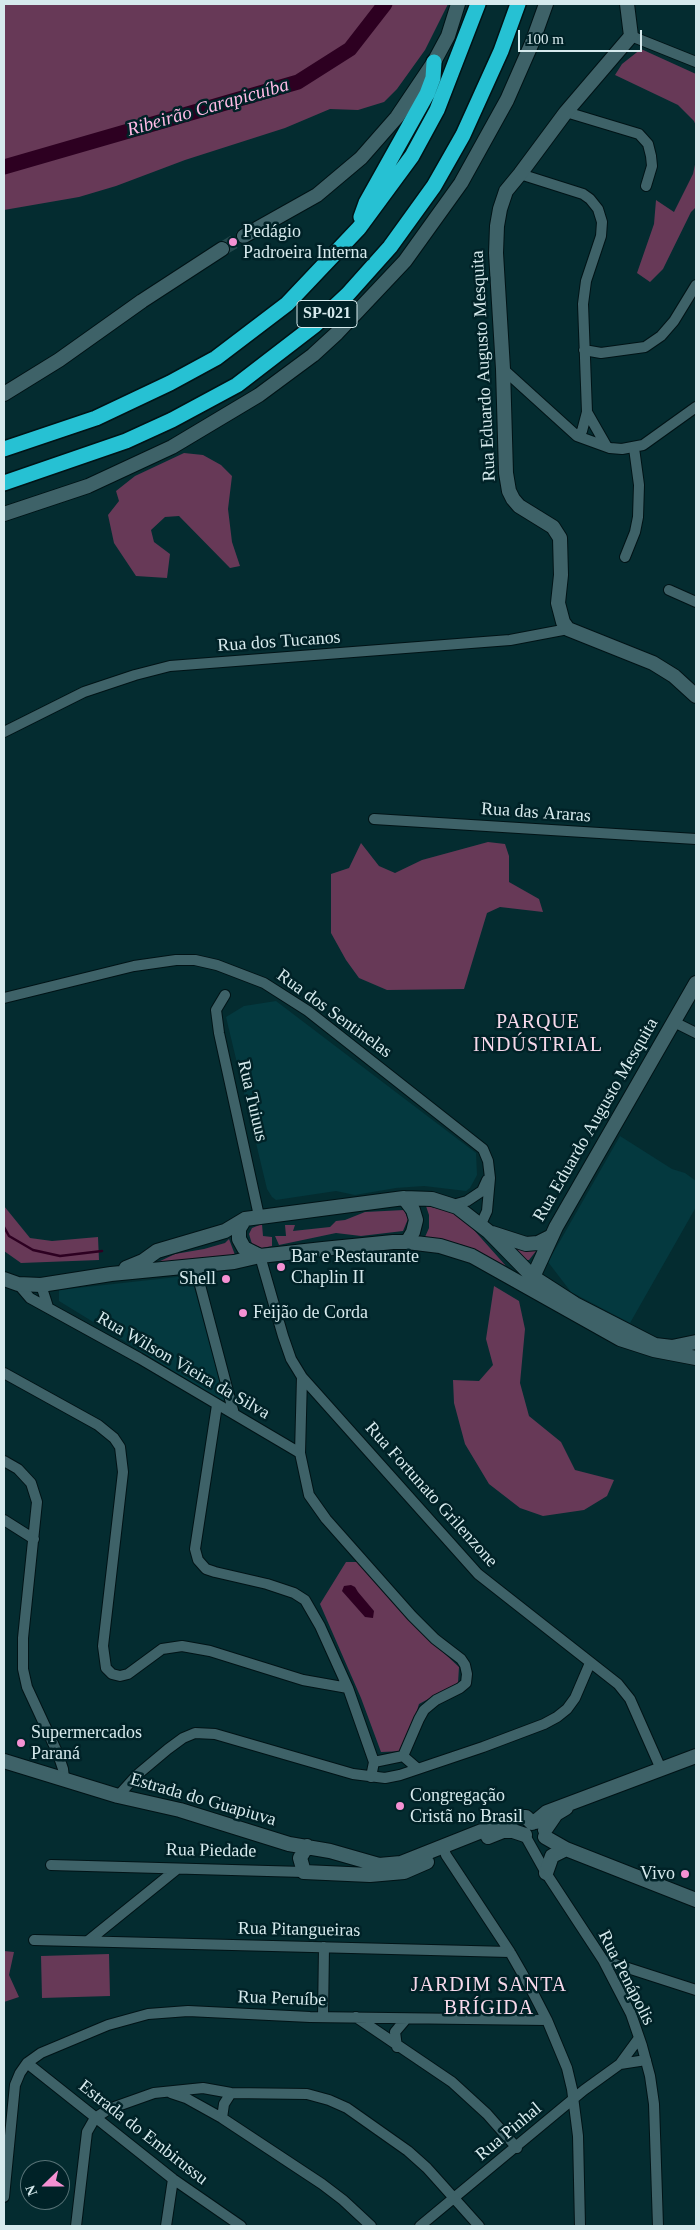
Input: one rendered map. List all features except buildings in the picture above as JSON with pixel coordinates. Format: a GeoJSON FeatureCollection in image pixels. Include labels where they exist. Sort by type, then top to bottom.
{"type":"FeatureCollection","features":[{"type":"Feature","properties":{"kind":"highway","name":"SP-021"},"geometry":{"type":"LineString","coordinates":[[4,448],[96,418],[170,383],[216,358],[287,304],[360,228],[412,156],[437,110],[478,4]]}},
{"type":"Feature","properties":{"kind":"highway","name":"SP-021"},"geometry":{"type":"LineString","coordinates":[[4,484],[117,444],[172,420],[237,385],[315,325],[348,294],[390,248],[434,186],[463,135],[501,51],[518,4]]}},
{"type":"Feature","properties":{"kind":"highway"},"geometry":{"type":"LineString","coordinates":[[360,228],[366,204],[427,94],[433,78],[434,62]]}},
{"type":"Feature","properties":{"kind":"main road"},"geometry":{"type":"LineString","coordinates":[[244,236],[317,195],[361,158],[397,118],[434,62],[448,36],[458,4]]}},
{"type":"Feature","properties":{"kind":"main road"},"geometry":{"type":"LineString","coordinates":[[4,514],[88,486],[172,446],[259,395],[313,355],[337,333],[404,261],[461,183],[493,128],[510,93],[546,4]]}},
{"type":"Feature","properties":{"kind":"main road"},"geometry":{"type":"LineString","coordinates":[[627,4],[631,36]]}},
{"type":"Feature","properties":{"kind":"main road","name":"Rua Eduardo Augusto Mesquita"},"geometry":{"type":"LineString","coordinates":[[568,629],[563,622],[558,603],[561,575],[560,538],[553,527],[519,506],[513,500],[506,473],[504,369],[496,253],[497,226],[506,191],[566,112],[631,36]]}},
{"type":"Feature","properties":{"kind":"main road"},"geometry":{"type":"LineString","coordinates":[[4,394],[59,360],[222,249]]}},
{"type":"Feature","properties":{"kind":"main road"},"geometry":{"type":"LineString","coordinates":[[568,629],[653,663],[674,676],[696,696]]}},
{"type":"Feature","properties":{"kind":"main road","name":"Rua Eduardo Augusto Mesquita"},"geometry":{"type":"LineString","coordinates":[[533,1278],[550,1237],[696,983]]}},
{"type":"Feature","properties":{"kind":"main road"},"geometry":{"type":"LineString","coordinates":[[404,1198],[413,1210],[416,1220],[413,1232],[407,1242]]}},
{"type":"Feature","properties":{"kind":"main road"},"geometry":{"type":"LineString","coordinates":[[111,1274],[143,1261],[157,1250],[225,1231],[245,1218],[404,1198],[432,1199],[454,1205],[485,1228],[533,1278],[575,1304],[655,1345],[672,1347],[696,1342]]}},
{"type":"Feature","properties":{"kind":"main road"},"geometry":{"type":"LineString","coordinates":[[245,1218],[239,1228],[239,1239],[244,1248],[260,1256]]}},
{"type":"Feature","properties":{"kind":"main road"},"geometry":{"type":"LineString","coordinates":[[485,1228],[526,1244],[538,1243],[550,1237]]}},
{"type":"Feature","properties":{"kind":"main road"},"geometry":{"type":"LineString","coordinates":[[4,1279],[18,1284],[41,1285],[111,1274],[195,1266],[260,1256],[407,1242],[440,1246],[472,1256],[620,1339],[654,1350],[696,1358]]}},
{"type":"Feature","properties":{"kind":"main road"},"geometry":{"type":"LineString","coordinates":[[447,1848],[519,1816],[526,1817],[535,1831],[547,1812],[573,1804],[696,1756]]}},
{"type":"Feature","properties":{"kind":"main road","name":"Estrada do Guapiuva"},"geometry":{"type":"LineString","coordinates":[[4,1761],[118,1796],[180,1810],[289,1844],[330,1851],[379,1865],[401,1862],[503,1831],[535,1831],[566,1849],[696,1900]]}},
{"type":"Feature","properties":{"kind":"main road"},"geometry":{"type":"LineString","coordinates":[[289,1844],[300,1858],[304,1872]]}},
{"type":"Feature","properties":{"kind":"main road"},"geometry":{"type":"LineString","coordinates":[[300,1858],[307,1846]]}},
{"type":"Feature","properties":{"kind":"main road","name":"Estrada do Guapiuva"},"geometry":{"type":"LineString","coordinates":[[370,1875],[404,1872],[447,1848]]}},
{"type":"Feature","properties":{"kind":"main road"},"geometry":{"type":"LineString","coordinates":[[546,1873],[552,1856],[566,1849]]}},
{"type":"Feature","properties":{"kind":"main road"},"geometry":{"type":"LineString","coordinates":[[325,1873],[330,1864],[330,1851]]}},
{"type":"Feature","properties":{"kind":"main road","name":"Rua Piedade"},"geometry":{"type":"LineString","coordinates":[[304,1872],[370,1875]]}},
{"type":"Feature","properties":{"kind":"street"},"geometry":{"type":"LineString","coordinates":[[631,36],[696,62]]}},
{"type":"Feature","properties":{"kind":"street"},"geometry":{"type":"LineString","coordinates":[[566,112],[639,134],[648,144],[651,156],[652,166],[646,186]]}},
{"type":"Feature","properties":{"kind":"street"},"geometry":{"type":"LineString","coordinates":[[520,174],[583,194],[590,199],[602,222],[602,236],[586,281],[583,304],[587,412],[582,431],[577,436]]}},
{"type":"Feature","properties":{"kind":"street"},"geometry":{"type":"LineString","coordinates":[[584,350],[602,352],[645,347],[661,336],[670,326],[696,285]]}},
{"type":"Feature","properties":{"kind":"street"},"geometry":{"type":"LineString","coordinates":[[504,369],[577,436],[608,448],[634,448],[651,441],[696,407]]}},
{"type":"Feature","properties":{"kind":"street"},"geometry":{"type":"LineString","coordinates":[[587,412],[608,448]]}},
{"type":"Feature","properties":{"kind":"street"},"geometry":{"type":"LineString","coordinates":[[625,557],[635,532],[638,517],[639,485],[634,448]]}},
{"type":"Feature","properties":{"kind":"street"},"geometry":{"type":"LineString","coordinates":[[670,590],[696,602]]}},
{"type":"Feature","properties":{"kind":"street","name":"Rua dos Tucanos"},"geometry":{"type":"LineString","coordinates":[[4,732],[84,692],[135,675],[170,666],[510,640],[568,629]]}},
{"type":"Feature","properties":{"kind":"street","name":"Rua das Araras"},"geometry":{"type":"LineString","coordinates":[[374,819],[696,839]]}},
{"type":"Feature","properties":{"kind":"street","name":"Rua dos Sentinelas"},"geometry":{"type":"LineString","coordinates":[[4,998],[134,966],[176,960],[195,960],[239,972],[264,983],[308,1010],[474,1140],[486,1154],[489,1171],[485,1228]]}},
{"type":"Feature","properties":{"kind":"street","name":"Rua Tuiuus"},"geometry":{"type":"LineString","coordinates":[[225,995],[216,1010],[218,1025],[259,1216]]}},
{"type":"Feature","properties":{"kind":"street"},"geometry":{"type":"LineString","coordinates":[[674,1022],[696,1033]]}},
{"type":"Feature","properties":{"kind":"street"},"geometry":{"type":"LineString","coordinates":[[454,1205],[467,1201],[482,1191],[489,1171]]}},
{"type":"Feature","properties":{"kind":"street","name":"Rua Fortunato Grilenzone"},"geometry":{"type":"LineString","coordinates":[[260,1256],[290,1358],[302,1377],[464,1560],[490,1583],[618,1684],[630,1698],[661,1769]]}},
{"type":"Feature","properties":{"kind":"street"},"geometry":{"type":"LineString","coordinates":[[195,1266],[234,1414]]}},
{"type":"Feature","properties":{"kind":"street","name":"Rua Wilson Vieira da Silva"},"geometry":{"type":"LineString","coordinates":[[18,1284],[30,1298],[300,1453]]}},
{"type":"Feature","properties":{"kind":"street"},"geometry":{"type":"LineString","coordinates":[[41,1285],[48,1307]]}},
{"type":"Feature","properties":{"kind":"street"},"geometry":{"type":"LineString","coordinates":[[4,1372],[98,1425],[114,1438],[120,1448],[123,1472],[103,1646],[106,1668],[112,1674],[120,1676],[128,1674],[162,1649],[182,1646],[225,1655],[303,1680],[348,1688]]}},
{"type":"Feature","properties":{"kind":"street"},"geometry":{"type":"LineString","coordinates":[[302,1377],[300,1453],[309,1496],[318,1509],[424,1629],[461,1659],[465,1666],[466,1682],[460,1688],[436,1700],[424,1710],[404,1756]]}},
{"type":"Feature","properties":{"kind":"street"},"geometry":{"type":"LineString","coordinates":[[216,1405],[195,1549],[198,1560],[206,1568],[215,1572],[281,1588],[305,1600],[320,1626],[348,1688],[374,1762],[370,1777]]}},
{"type":"Feature","properties":{"kind":"street"},"geometry":{"type":"LineString","coordinates":[[4,1461],[18,1469],[30,1482],[37,1502],[23,1638],[24,1669],[27,1687],[58,1754],[64,1778]]}},
{"type":"Feature","properties":{"kind":"street"},"geometry":{"type":"LineString","coordinates":[[4,1520],[34,1539]]}},
{"type":"Feature","properties":{"kind":"street"},"geometry":{"type":"LineString","coordinates":[[118,1796],[137,1775],[168,1749],[183,1738],[195,1733],[216,1734],[353,1774],[370,1777],[385,1778],[418,1769],[535,1728],[558,1717],[575,1698],[590,1663]]}},
{"type":"Feature","properties":{"kind":"street"},"geometry":{"type":"LineString","coordinates":[[374,1762],[404,1756]]}},
{"type":"Feature","properties":{"kind":"street"},"geometry":{"type":"LineString","coordinates":[[404,1756],[418,1769]]}},
{"type":"Feature","properties":{"kind":"street","name":"Rua Penápolis"},"geometry":{"type":"LineString","coordinates":[[535,1831],[546,1873],[603,1960],[631,2014],[646,2060],[654,2104],[658,2226]]}},
{"type":"Feature","properties":{"kind":"street"},"geometry":{"type":"LineString","coordinates":[[447,1848],[510,1952],[547,2020],[567,2068],[574,2099],[578,2144],[580,2226]]}},
{"type":"Feature","properties":{"kind":"street","name":"Rua Piedade"},"geometry":{"type":"LineString","coordinates":[[51,1866],[304,1872]]}},
{"type":"Feature","properties":{"kind":"street"},"geometry":{"type":"LineString","coordinates":[[88,1941],[176,1869]]}},
{"type":"Feature","properties":{"kind":"street","name":"Rua Pitangueiras"},"geometry":{"type":"LineString","coordinates":[[34,1940],[510,1952]]}},
{"type":"Feature","properties":{"kind":"street"},"geometry":{"type":"LineString","coordinates":[[323,2017],[324,1947]]}},
{"type":"Feature","properties":{"kind":"street"},"geometry":{"type":"LineString","coordinates":[[603,1960],[696,1990]]}},
{"type":"Feature","properties":{"kind":"street","name":"Rua Peruíbe"},"geometry":{"type":"LineString","coordinates":[[27,2063],[41,2053],[84,2034],[128,2018],[148,2014],[188,2011],[323,2017],[547,2020]]}},
{"type":"Feature","properties":{"kind":"street"},"geometry":{"type":"LineString","coordinates":[[356,2017],[452,2082],[486,2114],[517,2148]]}},
{"type":"Feature","properties":{"kind":"street"},"geometry":{"type":"LineString","coordinates":[[398,2047],[395,2032],[397,2026],[406,2018]]}},
{"type":"Feature","properties":{"kind":"street","name":"Rua Pinhal"},"geometry":{"type":"LineString","coordinates":[[420,2226],[517,2148],[574,2099],[620,2064],[639,2038]]}},
{"type":"Feature","properties":{"kind":"street","name":"Rua Pinhal"},"geometry":{"type":"LineString","coordinates":[[620,2064],[646,2060]]}},
{"type":"Feature","properties":{"kind":"street"},"geometry":{"type":"LineString","coordinates":[[4,2197],[15,2085],[27,2063]]}},
{"type":"Feature","properties":{"kind":"street","name":"Estrada do Embirussu"},"geometry":{"type":"LineString","coordinates":[[27,2063],[173,2179],[241,2226]]}},
{"type":"Feature","properties":{"kind":"street"},"geometry":{"type":"LineString","coordinates":[[76,2226],[87,2132],[95,2118],[109,2110],[154,2093],[203,2088],[231,2093],[307,2094],[348,2108],[408,2151],[479,2226]]}},
{"type":"Feature","properties":{"kind":"street"},"geometry":{"type":"LineString","coordinates":[[197,2104],[203,2088]]}},
{"type":"Feature","properties":{"kind":"street"},"geometry":{"type":"LineString","coordinates":[[168,2092],[197,2104],[222,2118],[322,2184],[371,2226]]}},
{"type":"Feature","properties":{"kind":"street"},"geometry":{"type":"LineString","coordinates":[[222,2118],[224,2104],[231,2093]]}},
{"type":"Feature","properties":{"kind":"street"},"geometry":{"type":"LineString","coordinates":[[166,2226],[173,2179]]}},
{"type":"Feature","properties":{"kind":"shaded area"},"geometry":{"type":"Polygon","coordinates":[[[4,4],[448,4],[425,50],[397,89],[384,102],[358,110],[330,109],[285,128],[185,160],[116,186],[79,197],[4,210],[4,4]]]}},
{"type":"Feature","properties":{"kind":"shaded area"},"geometry":{"type":"Polygon","coordinates":[[[641,49],[696,74],[696,126],[694,121],[678,105],[615,75],[622,64],[641,49]]]}},
{"type":"Feature","properties":{"kind":"shaded area"},"geometry":{"type":"Polygon","coordinates":[[[696,160],[696,207],[691,212],[663,269],[650,282],[637,273],[654,224],[656,200],[674,212],[693,174],[696,160]]]}},
{"type":"Feature","properties":{"kind":"shaded area"},"geometry":{"type":"Polygon","coordinates":[[[184,453],[203,455],[221,465],[232,476],[228,509],[232,542],[240,566],[230,568],[179,516],[165,517],[151,530],[154,542],[170,554],[167,578],[136,576],[114,543],[108,515],[119,501],[116,491],[135,476],[184,453]]]}},
{"type":"Feature","properties":{"kind":"shaded area"},"geometry":{"type":"Polygon","coordinates":[[[488,842],[505,844],[509,856],[509,882],[539,899],[543,912],[500,907],[487,913],[464,989],[387,990],[359,978],[346,960],[331,933],[331,874],[349,868],[361,843],[379,866],[395,873],[422,860],[488,842]]]}},
{"type":"Feature","properties":{"kind":"shaded area"},"geometry":{"type":"Polygon","coordinates":[[[276,1001],[476,1153],[477,1175],[470,1188],[466,1191],[424,1186],[396,1188],[355,1195],[336,1191],[276,1200],[272,1197],[267,1189],[226,1017],[244,1006],[276,1001]]]}},
{"type":"Feature","properties":{"kind":"shaded area"},"geometry":{"type":"Polygon","coordinates":[[[620,1136],[672,1169],[685,1173],[696,1181],[696,1207],[630,1323],[571,1292],[548,1262],[620,1136]]]}},
{"type":"Feature","properties":{"kind":"shaded area"},"geometry":{"type":"Polygon","coordinates":[[[4,1206],[30,1238],[52,1241],[98,1237],[99,1260],[21,1263],[4,1251],[4,1206]]]}},
{"type":"Feature","properties":{"kind":"shaded area"},"geometry":{"type":"Polygon","coordinates":[[[426,1206],[454,1212],[465,1220],[506,1266],[463,1245],[425,1237],[429,1228],[429,1215],[426,1206]]]}},
{"type":"Feature","properties":{"kind":"shaded area"},"geometry":{"type":"Polygon","coordinates":[[[404,1210],[408,1219],[403,1231],[361,1236],[336,1233],[279,1245],[275,1236],[286,1236],[285,1225],[295,1225],[293,1231],[330,1227],[336,1221],[345,1220],[365,1212],[404,1210]]]}},
{"type":"Feature","properties":{"kind":"shaded area"},"geometry":{"type":"Polygon","coordinates":[[[262,1224],[263,1236],[272,1237],[272,1246],[262,1248],[252,1244],[249,1234],[252,1228],[262,1224]]]}},
{"type":"Feature","properties":{"kind":"shaded area"},"geometry":{"type":"Polygon","coordinates":[[[229,1239],[235,1255],[154,1264],[175,1254],[204,1249],[225,1243],[229,1239]]]}},
{"type":"Feature","properties":{"kind":"shaded area"},"geometry":{"type":"Polygon","coordinates":[[[540,1246],[529,1260],[526,1260],[515,1247],[540,1246]]]}},
{"type":"Feature","properties":{"kind":"shaded area"},"geometry":{"type":"Polygon","coordinates":[[[186,1276],[192,1279],[225,1400],[222,1401],[59,1301],[59,1290],[186,1276]]]}},
{"type":"Feature","properties":{"kind":"shaded area"},"geometry":{"type":"Polygon","coordinates":[[[494,1286],[519,1301],[525,1329],[520,1383],[529,1416],[561,1442],[575,1470],[614,1480],[607,1496],[584,1510],[543,1516],[520,1508],[489,1484],[465,1444],[454,1403],[453,1380],[479,1381],[493,1365],[486,1339],[494,1286]]]}},
{"type":"Feature","properties":{"kind":"shaded area"},"geometry":{"type":"Polygon","coordinates":[[[346,1562],[360,1562],[429,1639],[459,1667],[458,1683],[419,1704],[405,1751],[381,1752],[361,1698],[320,1604],[346,1562]]]}},
{"type":"Feature","properties":{"kind":"shaded area"},"geometry":{"type":"Polygon","coordinates":[[[351,1585],[355,1587],[374,1611],[373,1618],[365,1617],[342,1591],[344,1586],[351,1585]]]}},
{"type":"Feature","properties":{"kind":"shaded area"},"geometry":{"type":"Polygon","coordinates":[[[4,1951],[14,1952],[9,1975],[19,1997],[4,2002],[4,1951]]]}},
{"type":"Feature","properties":{"kind":"shaded area"},"geometry":{"type":"Polygon","coordinates":[[[109,1954],[110,1996],[42,1998],[41,1956],[109,1954]]]}},
{"type":"Feature","properties":{"kind":"waterway","name":"Ribeirão Carapicuíba"},"geometry":{"type":"LineString","coordinates":[[4,167],[298,82],[350,49],[385,4]]}},
{"type":"Feature","properties":{"kind":"waterway"},"geometry":{"type":"LineString","coordinates":[[4,1227],[9,1236],[33,1250],[60,1256],[102,1251]]}},
{"type":"Feature","properties":{"kind":"tunnel"},"geometry":{"type":"LineString","coordinates":[[222,249],[244,236]]}},
{"type":"Feature","properties":{"kind":"place","name":"Pedágio Padroeira Interna"},"geometry":{"type":"Point","coordinates":[233,242]}},
{"type":"Feature","properties":{"kind":"place","name":"Bar e Restaurante Chaplin II"},"geometry":{"type":"Point","coordinates":[281,1267]}},
{"type":"Feature","properties":{"kind":"place","name":"Shell"},"geometry":{"type":"Point","coordinates":[226,1279]}},
{"type":"Feature","properties":{"kind":"place","name":"Feijão de Corda"},"geometry":{"type":"Point","coordinates":[243,1313]}},
{"type":"Feature","properties":{"kind":"place","name":"Supermercados Paraná"},"geometry":{"type":"Point","coordinates":[21,1743]}},
{"type":"Feature","properties":{"kind":"place","name":"Congregação Cristã no Brasil"},"geometry":{"type":"Point","coordinates":[400,1806]}},
{"type":"Feature","properties":{"kind":"place","name":"Vivo"},"geometry":{"type":"Point","coordinates":[685,1874]}},
{"type":"Feature","properties":{"kind":"district","name":"PARQUE INDÚSTRIAL"},"geometry":{"type":"Point","coordinates":[538,1034]}},
{"type":"Feature","properties":{"kind":"district","name":"JARDIM SANTA BRÍGIDA"},"geometry":{"type":"Point","coordinates":[489,1998]}}]}
